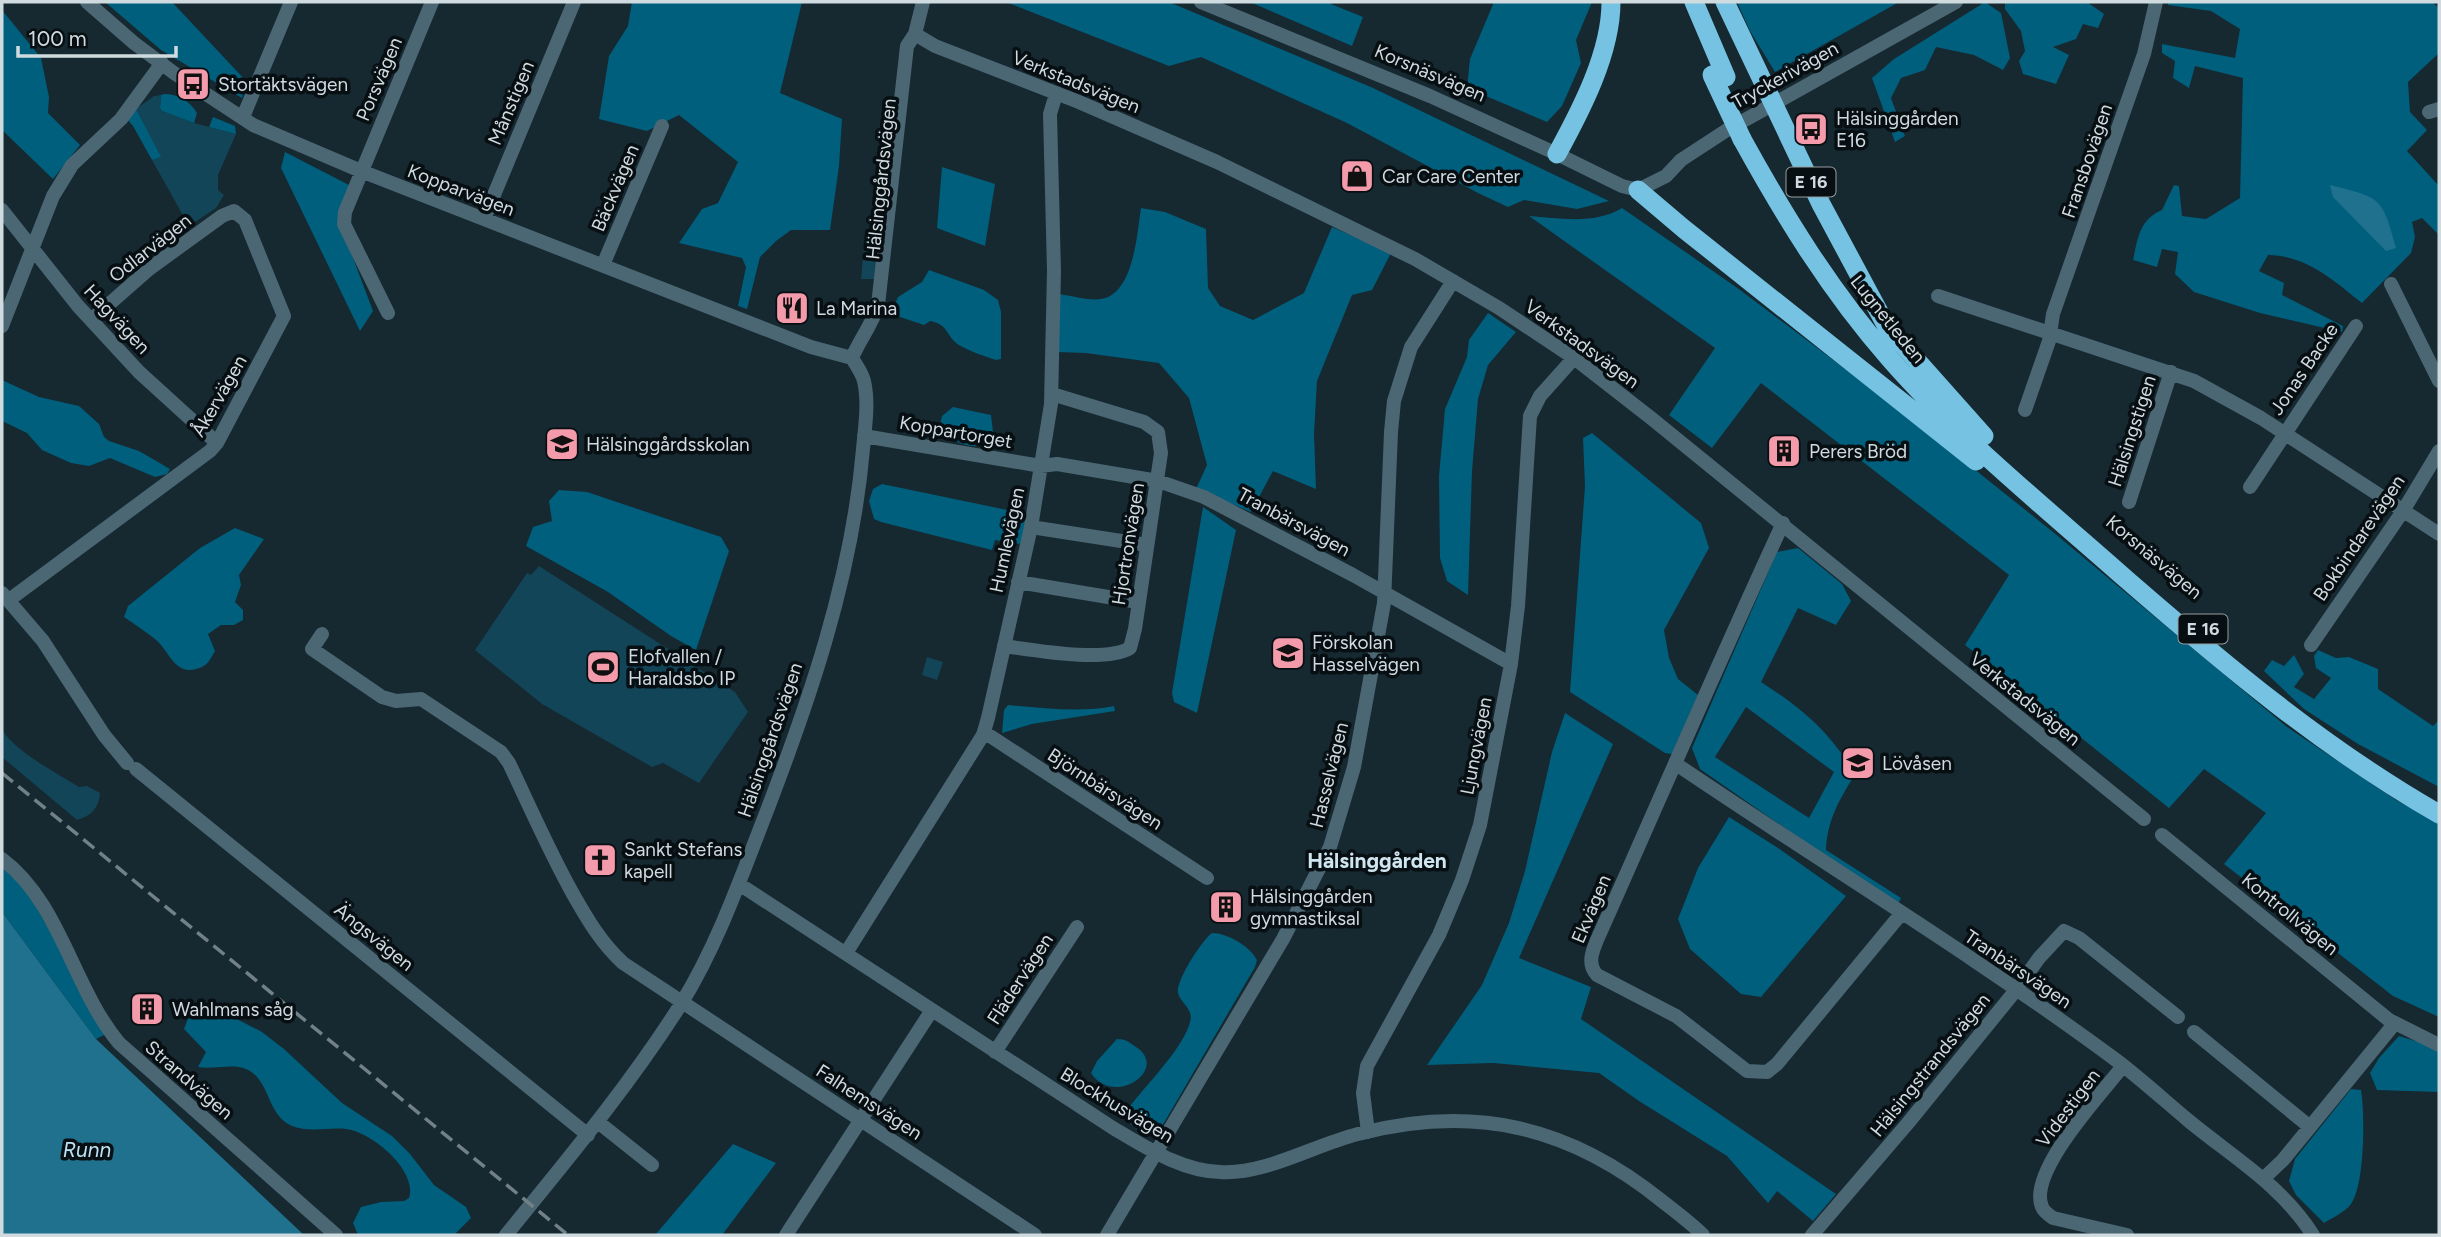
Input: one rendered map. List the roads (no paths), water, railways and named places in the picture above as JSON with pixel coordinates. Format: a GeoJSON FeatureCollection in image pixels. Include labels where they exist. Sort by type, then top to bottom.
{"type":"FeatureCollection","features":[{"type":"Feature","properties":{"kind":"highway"},"geometry":{"type":"LineString","coordinates":[[1557,154],[1581,110],[1604,45],[1611,2]]}},
{"type":"Feature","properties":{"kind":"highway","name":"Lugnetleden"},"geometry":{"type":"LineString","coordinates":[[1680,2],[1803,243],[1844,302],[1890,359],[1941,412],[2148,598]]}},
{"type":"Feature","properties":{"kind":"highway","name":"Lugnetleden"},"geometry":{"type":"LineString","coordinates":[[1694,2],[1719,76]]}},
{"type":"Feature","properties":{"kind":"highway","name":"E 16"},"geometry":{"type":"LineString","coordinates":[[1725,2],[1826,214],[1887,327],[1984,436]]}},
{"type":"Feature","properties":{"kind":"highway","name":"Lugnetleden"},"geometry":{"type":"LineString","coordinates":[[1749,139],[1862,306],[1924,379],[1984,436]]}},
{"type":"Feature","properties":{"kind":"highway","name":"E 16"},"geometry":{"type":"LineString","coordinates":[[1638,190],[1703,245],[2148,598]]}},
{"type":"Feature","properties":{"kind":"highway","name":"Korsnäsvägen"},"geometry":{"type":"LineString","coordinates":[[1984,436],[2091,535],[2266,683],[2351,746],[2439,801]]}},
{"type":"Feature","properties":{"kind":"highway","name":"Korsnäsvägen"},"geometry":{"type":"LineString","coordinates":[[2148,598],[2301,724],[2369,772],[2439,814]]}},
{"type":"Feature","properties":{"kind":"street","name":"Kopparvägen"},"geometry":{"type":"LineString","coordinates":[[87,2],[134,43],[265,131],[361,172],[811,347],[852,358]]}},
{"type":"Feature","properties":{"kind":"street"},"geometry":{"type":"LineString","coordinates":[[243,117],[291,2]]}},
{"type":"Feature","properties":{"kind":"street","name":"Porsvägen"},"geometry":{"type":"LineString","coordinates":[[388,313],[344,224],[345,212],[432,2]]}},
{"type":"Feature","properties":{"kind":"street","name":"Månstigen"},"geometry":{"type":"LineString","coordinates":[[484,219],[574,2]]}},
{"type":"Feature","properties":{"kind":"street","name":"Hälsinggårdsvägen"},"geometry":{"type":"LineString","coordinates":[[506,1235],[648,1056],[682,1002],[739,884],[786,759],[836,600],[853,519],[866,404],[863,379],[852,358],[878,306],[906,55],[915,34],[923,2]]}},
{"type":"Feature","properties":{"kind":"street","name":"Korsnäsvägen"},"geometry":{"type":"LineString","coordinates":[[1201,2],[1430,96],[1622,187],[1638,190]]}},
{"type":"Feature","properties":{"kind":"street","name":"Tryckerivägen"},"geometry":{"type":"LineString","coordinates":[[1638,190],[1666,176],[1681,160],[1706,142],[1956,2]]}},
{"type":"Feature","properties":{"kind":"street","name":"Fransbovägen"},"geometry":{"type":"LineString","coordinates":[[2025,410],[2053,314],[2144,54],[2157,2]]}},
{"type":"Feature","properties":{"kind":"street","name":"Verkstadsvägen"},"geometry":{"type":"LineString","coordinates":[[915,34],[934,46],[1079,102],[1217,162],[1392,248],[1453,281],[1574,358],[1783,523],[1853,584],[2144,819]]}},
{"type":"Feature","properties":{"kind":"street"},"geometry":{"type":"LineString","coordinates":[[2,326],[53,196],[72,165],[121,119],[162,63]]}},
{"type":"Feature","properties":{"kind":"street","name":"Humlevägen"},"geometry":{"type":"LineString","coordinates":[[846,953],[984,732],[1031,527],[1052,394],[1054,271],[1050,114],[1056,94]]}},
{"type":"Feature","properties":{"kind":"street","name":"Bäckvägen"},"geometry":{"type":"LineString","coordinates":[[603,265],[662,126]]}},
{"type":"Feature","properties":{"kind":"street","name":"Hagvägen"},"geometry":{"type":"LineString","coordinates":[[2,210],[91,320],[139,372],[217,443]]}},
{"type":"Feature","properties":{"kind":"street","name":"Odlarvägen"},"geometry":{"type":"LineString","coordinates":[[91,320],[149,269],[222,216],[235,212]]}},
{"type":"Feature","properties":{"kind":"street","name":"Åkervägen"},"geometry":{"type":"LineString","coordinates":[[5,597],[177,476],[217,443],[284,316],[245,220],[235,212]]}},
{"type":"Feature","properties":{"kind":"street","name":"Hasselvägen"},"geometry":{"type":"LineString","coordinates":[[1107,1235],[1283,939],[1330,847],[1353,767],[1385,594],[1394,401],[1411,347],[1453,281]]}},
{"type":"Feature","properties":{"kind":"street"},"geometry":{"type":"LineString","coordinates":[[2391,284],[2439,381]]}},
{"type":"Feature","properties":{"kind":"street"},"geometry":{"type":"LineString","coordinates":[[1937,296],[2171,372],[2214,391],[2284,433],[2439,534]]}},
{"type":"Feature","properties":{"kind":"street","name":"Jonas Backe"},"geometry":{"type":"LineString","coordinates":[[2250,487],[2356,326]]}},
{"type":"Feature","properties":{"kind":"street","name":"Ljungvägen"},"geometry":{"type":"LineString","coordinates":[[1368,1132],[1363,1093],[1365,1072],[1439,934],[1462,880],[1480,825],[1511,664],[1518,606],[1530,416],[1541,396],[1574,358]]}},
{"type":"Feature","properties":{"kind":"street","name":"Hälsingstigen"},"geometry":{"type":"LineString","coordinates":[[2129,502],[2171,372]]}},
{"type":"Feature","properties":{"kind":"street","name":"Hjortronvägen"},"geometry":{"type":"LineString","coordinates":[[1004,646],[1070,653],[1120,652],[1131,646],[1158,481],[1161,445],[1158,432],[1139,420],[1052,394]]}},
{"type":"Feature","properties":{"kind":"street","name":"Koppartorget"},"geometry":{"type":"LineString","coordinates":[[864,436],[1041,466]]}},
{"type":"Feature","properties":{"kind":"street","name":"Bokbindarevägen"},"geometry":{"type":"LineString","coordinates":[[2311,645],[2403,511],[2439,451]]}},
{"type":"Feature","properties":{"kind":"street","name":"Tranbärsvägen"},"geometry":{"type":"LineString","coordinates":[[1041,466],[1057,464],[1158,481],[1204,497],[1233,510],[1511,664]]}},
{"type":"Feature","properties":{"kind":"street","name":"Ekvägen"},"geometry":{"type":"LineString","coordinates":[[1783,523],[1727,643],[1597,940],[1591,963],[1593,971],[1676,1016],[1747,1071],[1767,1072],[1777,1064],[1901,914]]}},
{"type":"Feature","properties":{"kind":"street"},"geometry":{"type":"LineString","coordinates":[[1031,527],[1147,545]]}},
{"type":"Feature","properties":{"kind":"street"},"geometry":{"type":"LineString","coordinates":[[1018,582],[1138,602]]}},
{"type":"Feature","properties":{"kind":"street","name":"Ängsvägen"},"geometry":{"type":"LineString","coordinates":[[5,597],[43,641],[104,734],[131,766],[588,1135]]}},
{"type":"Feature","properties":{"kind":"street","name":"Falhemsvägen"},"geometry":{"type":"LineString","coordinates":[[321,634],[312,649],[352,678],[382,697],[396,701],[421,699],[501,752],[549,851],[604,944],[623,963],[1035,1235]]}},
{"type":"Feature","properties":{"kind":"street","name":"Björnbärsvägen"},"geometry":{"type":"LineString","coordinates":[[984,732],[1207,878]]}},
{"type":"Feature","properties":{"kind":"street","name":"Tranbärsvägen"},"geometry":{"type":"LineString","coordinates":[[1676,764],[2016,990],[2123,1066],[2206,1135],[2264,1178],[2295,1209],[2313,1235]]}},
{"type":"Feature","properties":{"kind":"street","name":"Kontrollvägen"},"geometry":{"type":"LineString","coordinates":[[2162,835],[2395,1023],[2439,1045]]}},
{"type":"Feature","properties":{"kind":"street","name":"Strandvägen"},"geometry":{"type":"LineString","coordinates":[[2,859],[35,894],[56,930],[92,1005],[119,1043],[336,1235]]}},
{"type":"Feature","properties":{"kind":"street","name":"Blockhusvägen"},"geometry":{"type":"LineString","coordinates":[[739,884],[995,1052],[1157,1153],[1200,1170],[1233,1172],[1258,1167],[1368,1132],[1444,1121],[1493,1123],[1537,1131],[1564,1141],[1610,1165],[1650,1192],[1703,1235]]}},
{"type":"Feature","properties":{"kind":"street","name":"Flädervägen"},"geometry":{"type":"LineString","coordinates":[[995,1052],[1077,927]]}},
{"type":"Feature","properties":{"kind":"street","name":"Hälsingstrandsvägen"},"geometry":{"type":"LineString","coordinates":[[1812,1235],[2064,931],[2079,938],[2178,1017]]}},
{"type":"Feature","properties":{"kind":"street"},"geometry":{"type":"LineString","coordinates":[[786,1235],[932,1010]]}},
{"type":"Feature","properties":{"kind":"street"},"geometry":{"type":"LineString","coordinates":[[2264,1178],[2283,1160],[2395,1023]]}},
{"type":"Feature","properties":{"kind":"street"},"geometry":{"type":"LineString","coordinates":[[2194,1032],[2309,1126]]}},
{"type":"Feature","properties":{"kind":"street","name":"Videstigen"},"geometry":{"type":"LineString","coordinates":[[2123,1066],[2056,1151],[2043,1182],[2040,1199],[2045,1212],[2053,1218],[2127,1235]]}},
{"type":"Feature","properties":{"kind":"street"},"geometry":{"type":"LineString","coordinates":[[598,1122],[652,1165]]}},
{"type":"Feature","properties":{"kind":"water"},"geometry":{"type":"Polygon","coordinates":[[[2330,185],[2360,193],[2377,202],[2387,218],[2396,248],[2386,251],[2333,197],[2330,185]]]}},
{"type":"Feature","properties":{"kind":"water","name":"Runn"},"geometry":{"type":"Polygon","coordinates":[[[2,912],[96,1039],[304,1235],[2,1235],[2,912]]]}},
{"type":"Feature","properties":{"kind":"railway"},"geometry":{"type":"LineString","coordinates":[[2,773],[568,1235]]}},
{"type":"Feature","properties":{"kind":"place","name":"Stortäktsvägen"},"geometry":{"type":"Point","coordinates":[193,84]}},
{"type":"Feature","properties":{"kind":"place","name":"Hälsinggården E16"},"geometry":{"type":"Point","coordinates":[1811,129]}},
{"type":"Feature","properties":{"kind":"place","name":"Car Care Center"},"geometry":{"type":"Point","coordinates":[1357,176]}},
{"type":"Feature","properties":{"kind":"place","name":"La Marina"},"geometry":{"type":"Point","coordinates":[792,308]}},
{"type":"Feature","properties":{"kind":"place","name":"Hälsinggårdsskolan"},"geometry":{"type":"Point","coordinates":[562,444]}},
{"type":"Feature","properties":{"kind":"place","name":"Perers Bröd"},"geometry":{"type":"Point","coordinates":[1784,451]}},
{"type":"Feature","properties":{"kind":"place","name":"Förskolan Hasselvägen"},"geometry":{"type":"Point","coordinates":[1288,653]}},
{"type":"Feature","properties":{"kind":"place","name":"Elofvallen / Haraldsbo IP"},"geometry":{"type":"Point","coordinates":[603,667]}},
{"type":"Feature","properties":{"kind":"place","name":"Lövåsen"},"geometry":{"type":"Point","coordinates":[1858,763]}},
{"type":"Feature","properties":{"kind":"place","name":"Sankt Stefans kapell"},"geometry":{"type":"Point","coordinates":[600,860]}},
{"type":"Feature","properties":{"kind":"place","name":"Hälsinggården gymnastiksal"},"geometry":{"type":"Point","coordinates":[1226,907]}},
{"type":"Feature","properties":{"kind":"place","name":"Wahlmans såg"},"geometry":{"type":"Point","coordinates":[147,1009]}},
{"type":"Feature","properties":{"kind":"district","name":"Hälsinggården"},"geometry":{"type":"Point","coordinates":[1377,860]}}]}
